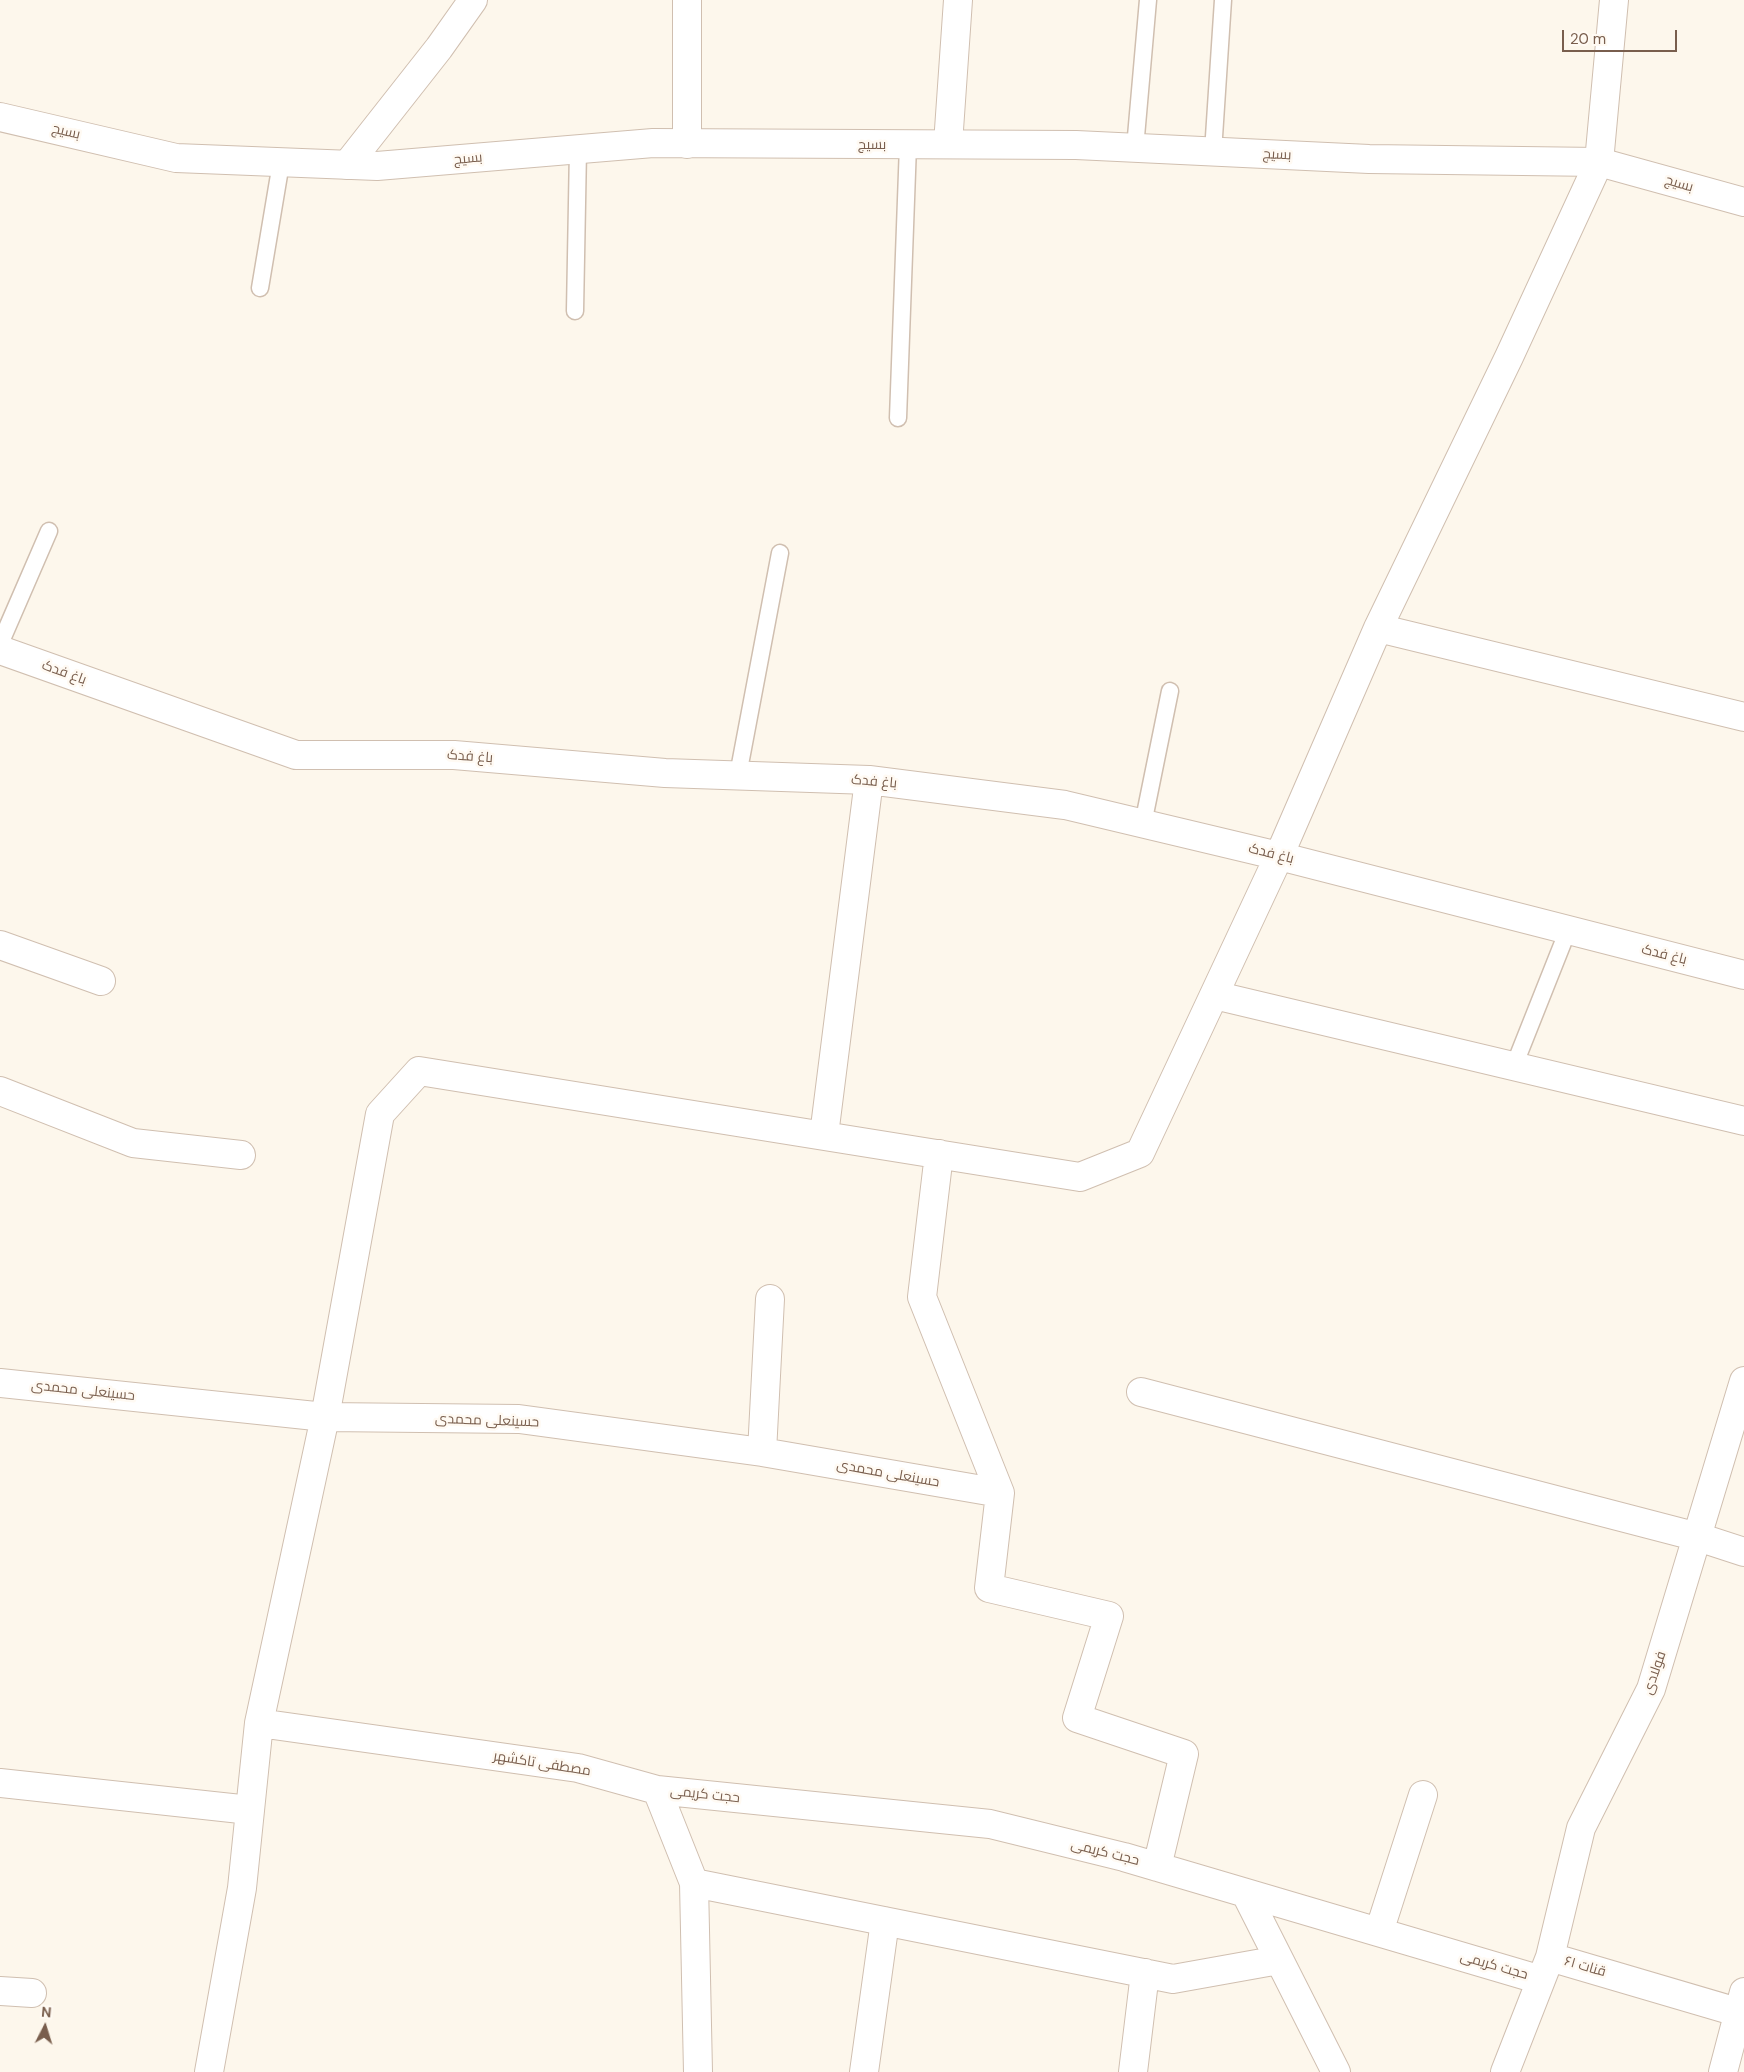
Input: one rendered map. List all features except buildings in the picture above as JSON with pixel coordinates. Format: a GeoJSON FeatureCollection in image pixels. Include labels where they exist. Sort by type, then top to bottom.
{"type":"FeatureCollection","features":[{"type":"Feature","properties":{"kind":"street"},"geometry":{"type":"LineString","coordinates":[[347,165],[473,0]]}},
{"type":"Feature","properties":{"kind":"street"},"geometry":{"type":"LineString","coordinates":[[686,0],[687,144]]}},
{"type":"Feature","properties":{"kind":"street"},"geometry":{"type":"LineString","coordinates":[[948,144],[958,0]]}},
{"type":"Feature","properties":{"kind":"street"},"geometry":{"type":"LineString","coordinates":[[209,2072],[242,1888],[259,1723],[325,1417],[380,1114],[419,1071],[1080,1177],[1140,1153],[1279,856],[1378,628],[1509,358],[1599,162],[1614,0]]}},
{"type":"Feature","properties":{"kind":"street","name":"بسیج"},"geometry":{"type":"LineString","coordinates":[[0,117],[176,158],[376,166],[653,143],[948,144],[1135,148],[1369,159],[1599,162],[1744,202]]}},
{"type":"Feature","properties":{"kind":"street"},"geometry":{"type":"LineString","coordinates":[[1378,628],[1744,717]]}},
{"type":"Feature","properties":{"kind":"street","name":"باغ فدک"},"geometry":{"type":"LineString","coordinates":[[0,650],[296,755],[454,755],[665,773],[869,780],[1065,805],[1279,856],[1744,975]]}},
{"type":"Feature","properties":{"kind":"street"},"geometry":{"type":"LineString","coordinates":[[824,1135],[869,780]]}},
{"type":"Feature","properties":{"kind":"street"},"geometry":{"type":"LineString","coordinates":[[0,945],[101,980]]}},
{"type":"Feature","properties":{"kind":"street"},"geometry":{"type":"LineString","coordinates":[[1214,995],[1744,1121]]}},
{"type":"Feature","properties":{"kind":"street"},"geometry":{"type":"LineString","coordinates":[[0,1091],[133,1143],[240,1155]]}},
{"type":"Feature","properties":{"kind":"street"},"geometry":{"type":"LineString","coordinates":[[939,1154],[922,1296],[1000,1493],[989,1588],[1109,1616],[1077,1718],[1184,1754],[1157,1867]]}},
{"type":"Feature","properties":{"kind":"street"},"geometry":{"type":"LineString","coordinates":[[762,1452],[770,1299]]}},
{"type":"Feature","properties":{"kind":"street","name":"فولادی"},"geometry":{"type":"LineString","coordinates":[[1545,1968],[1581,1828],[1651,1689],[1744,1381]]}},
{"type":"Feature","properties":{"kind":"street","name":"حسینعلی محمدی"},"geometry":{"type":"LineString","coordinates":[[0,1383],[325,1417],[519,1420],[762,1452],[1000,1493]]}},
{"type":"Feature","properties":{"kind":"street"},"geometry":{"type":"LineString","coordinates":[[1141,1392],[1698,1537],[1744,1552]]}},
{"type":"Feature","properties":{"kind":"street","name":"مصطفی تاکشهر"},"geometry":{"type":"LineString","coordinates":[[259,1723],[578,1768],[657,1790]]}},
{"type":"Feature","properties":{"kind":"street"},"geometry":{"type":"LineString","coordinates":[[0,1784],[250,1810]]}},
{"type":"Feature","properties":{"kind":"street"},"geometry":{"type":"LineString","coordinates":[[657,1790],[694,1883],[698,2072]]}},
{"type":"Feature","properties":{"kind":"street","name":"حجت کریمی"},"geometry":{"type":"LineString","coordinates":[[657,1790],[990,1824],[1157,1867],[1379,1932],[1545,1968]]}},
{"type":"Feature","properties":{"kind":"street"},"geometry":{"type":"LineString","coordinates":[[1379,1932],[1423,1795]]}},
{"type":"Feature","properties":{"kind":"street"},"geometry":{"type":"LineString","coordinates":[[694,1883],[1173,1979],[1280,1960]]}},
{"type":"Feature","properties":{"kind":"street"},"geometry":{"type":"LineString","coordinates":[[1246,1894],[1336,2072]]}},
{"type":"Feature","properties":{"kind":"street"},"geometry":{"type":"LineString","coordinates":[[864,2072],[885,1921]]}},
{"type":"Feature","properties":{"kind":"street"},"geometry":{"type":"LineString","coordinates":[[1505,2072],[1545,1968]]}},
{"type":"Feature","properties":{"kind":"street","name":"قنات ۶۱"},"geometry":{"type":"LineString","coordinates":[[1545,1968],[1742,2006]]}},
{"type":"Feature","properties":{"kind":"street"},"geometry":{"type":"LineString","coordinates":[[1134,2072],[1145,1973]]}},
{"type":"Feature","properties":{"kind":"street"},"geometry":{"type":"LineString","coordinates":[[0,1991],[32,1993]]}},
{"type":"Feature","properties":{"kind":"street"},"geometry":{"type":"LineString","coordinates":[[1723,2072],[1742,2006]]}},
{"type":"Feature","properties":{"kind":"lane"},"geometry":{"type":"LineString","coordinates":[[1135,148],[1148,0]]}},
{"type":"Feature","properties":{"kind":"lane"},"geometry":{"type":"LineString","coordinates":[[1213,152],[1223,0]]}},
{"type":"Feature","properties":{"kind":"lane"},"geometry":{"type":"LineString","coordinates":[[898,418],[908,145]]}},
{"type":"Feature","properties":{"kind":"lane"},"geometry":{"type":"LineString","coordinates":[[575,311],[578,149]]}},
{"type":"Feature","properties":{"kind":"lane"},"geometry":{"type":"LineString","coordinates":[[260,288],[281,163]]}},
{"type":"Feature","properties":{"kind":"lane"},"geometry":{"type":"LineString","coordinates":[[0,644],[49,530]]}},
{"type":"Feature","properties":{"kind":"lane"},"geometry":{"type":"LineString","coordinates":[[738,775],[780,553]]}},
{"type":"Feature","properties":{"kind":"lane"},"geometry":{"type":"LineString","coordinates":[[1143,824],[1170,691]]}},
{"type":"Feature","properties":{"kind":"lane"},"geometry":{"type":"LineString","coordinates":[[1514,1066],[1568,930]]}}]}
